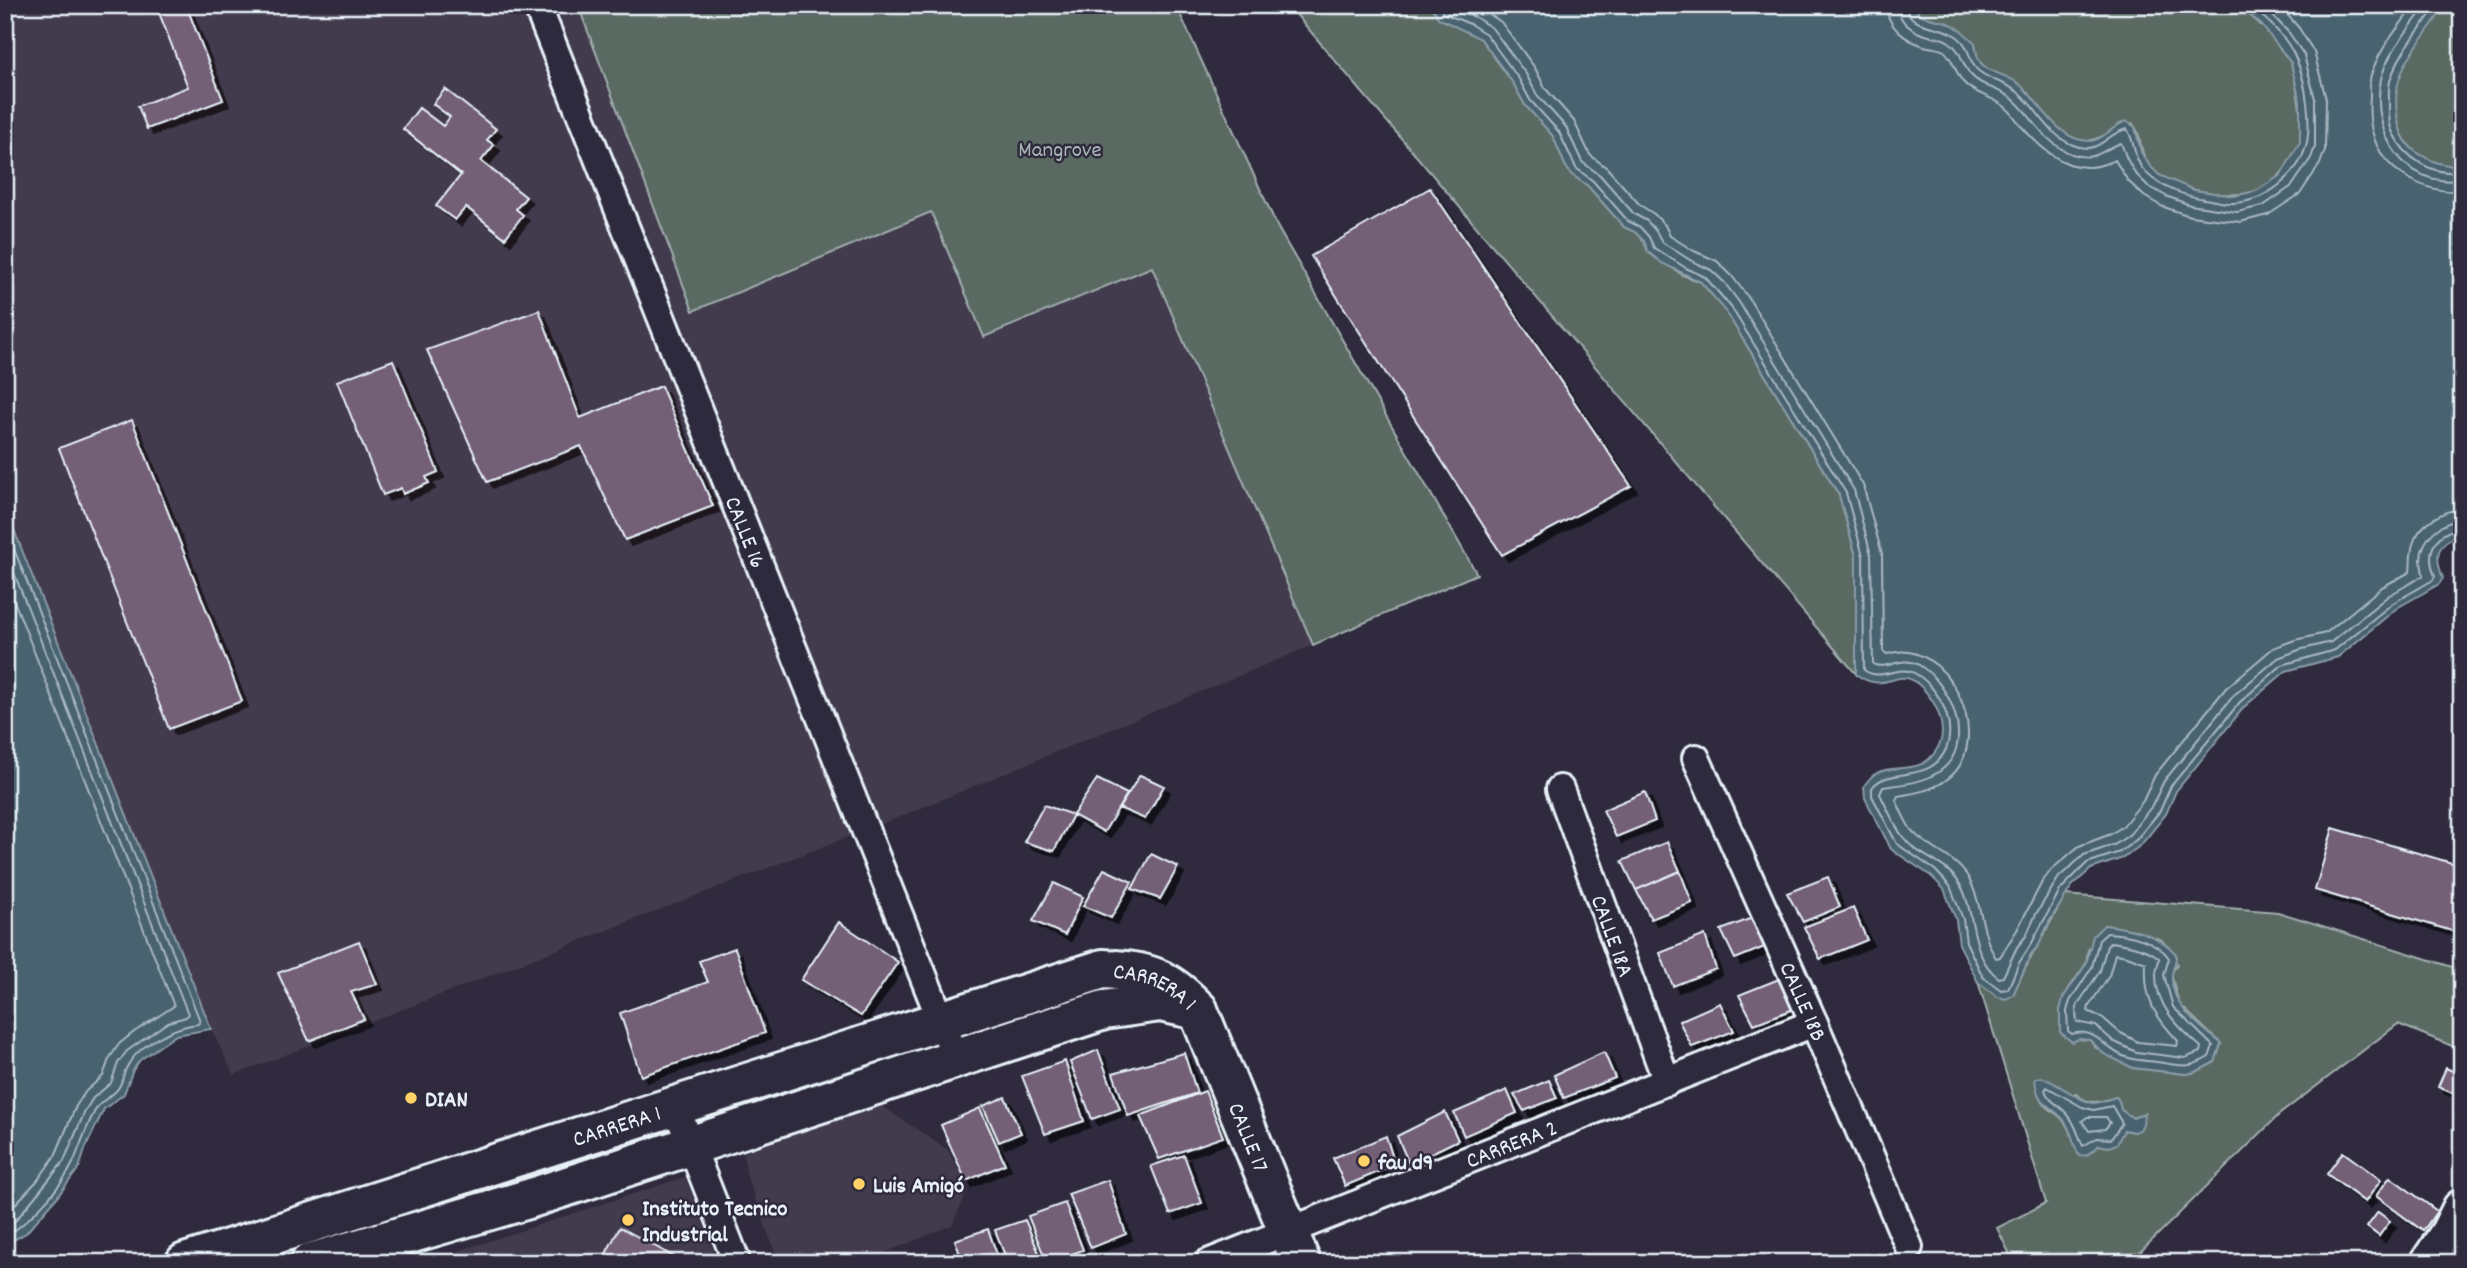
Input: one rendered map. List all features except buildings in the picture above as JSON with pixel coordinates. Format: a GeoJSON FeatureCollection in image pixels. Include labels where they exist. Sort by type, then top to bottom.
{"type":"FeatureCollection","features":[{"type":"Feature","properties":{"kind":"highway","name":"CARRERA 1"},"geometry":{"type":"LineString","coordinates":[[185,1263],[1103,969],[1141,972],[1168,983],[1198,1010]]}},
{"type":"Feature","properties":{"kind":"highway","name":"CARRERA 1"},"geometry":{"type":"LineString","coordinates":[[310,1263],[528,1199],[1104,1010],[1160,1002],[1198,1010]]}},
{"type":"Feature","properties":{"kind":"highway","name":"CALLE 17"},"geometry":{"type":"LineString","coordinates":[[1198,1010],[1295,1248]]}},
{"type":"Feature","properties":{"kind":"street","name":"CALLE 16"},"geometry":{"type":"LineString","coordinates":[[537,5],[956,1058]]}},
{"type":"Feature","properties":{"kind":"street","name":"CALLE 18B"},"geometry":{"type":"LineString","coordinates":[[1696,758],[1814,1023],[1909,1247]]}},
{"type":"Feature","properties":{"kind":"street","name":"CALLE 18A"},"geometry":{"type":"LineString","coordinates":[[1560,789],[1667,1082]]}},
{"type":"Feature","properties":{"kind":"street","name":"CARRERA 2"},"geometry":{"type":"LineString","coordinates":[[1208,1263],[1295,1248],[1667,1082],[1814,1023]]}},
{"type":"Feature","properties":{"kind":"street"},"geometry":{"type":"LineString","coordinates":[[676,1107],[737,1263]]}},
{"type":"Feature","properties":{"kind":"shaded area"},"geometry":{"type":"Polygon","coordinates":[[[5,5],[578,5],[693,311],[931,212],[984,337],[1152,267],[1313,645],[907,814],[234,1075],[211,1029],[5,507],[5,5]]]}},
{"type":"Feature","properties":{"kind":"shaded area","name":"Luis Amigó"},"geometry":{"type":"Polygon","coordinates":[[[877,1103],[947,1149],[969,1188],[952,1225],[860,1263],[779,1263],[747,1177],[743,1153],[877,1103]]]}},
{"type":"Feature","properties":{"kind":"shaded area","name":"Instituto Tecnico Industrial"},"geometry":{"type":"Polygon","coordinates":[[[685,1177],[718,1263],[422,1263],[685,1177]]]}},
{"type":"Feature","properties":{"kind":"green space","name":"Mangrove"},"geometry":{"type":"Polygon","coordinates":[[[578,5],[1176,5],[1278,228],[1477,574],[1313,645],[1152,267],[984,337],[931,212],[693,311],[578,5]]]}},
{"type":"Feature","properties":{"kind":"green space"},"geometry":{"type":"Polygon","coordinates":[[[1288,5],[1432,5],[1433,10],[1481,39],[1513,83],[1525,105],[1553,136],[1571,174],[1588,186],[1624,227],[1635,232],[1644,241],[1648,252],[1683,275],[1701,282],[1725,310],[1839,495],[1856,556],[1856,674],[1288,5]]]}},
{"type":"Feature","properties":{"kind":"green space"},"geometry":{"type":"Polygon","coordinates":[[[1911,5],[2237,5],[2275,39],[2291,64],[2300,109],[2299,146],[2275,180],[2257,190],[2225,194],[2177,184],[2151,167],[2143,154],[2132,123],[2087,141],[2066,134],[2018,84],[1982,65],[1975,43],[1950,25],[1924,17],[1911,5]]]}},
{"type":"Feature","properties":{"kind":"green space"},"geometry":{"type":"Polygon","coordinates":[[[2445,5],[2462,5],[2462,164],[2456,165],[2432,161],[2412,149],[2401,131],[2395,104],[2395,87],[2399,75],[2445,5]]]}},
{"type":"Feature","properties":{"kind":"green space"},"geometry":{"type":"Polygon","coordinates":[[[2065,895],[2278,912],[2462,970],[2462,1050],[2398,1024],[2280,1114],[2133,1259],[2136,1263],[2014,1263],[1997,1228],[2046,1203],[1978,982],[1998,997],[2013,995],[2065,895]],[[2104,925],[2088,950],[2086,964],[2068,990],[2060,1010],[2061,1023],[2079,1039],[2090,1040],[2095,1047],[2133,1068],[2186,1074],[2215,1062],[2221,1044],[2179,1004],[2171,974],[2177,964],[2162,940],[2134,930],[2104,925]],[[2076,1094],[2039,1095],[2065,1123],[2075,1146],[2087,1155],[2099,1145],[2109,1147],[2124,1130],[2134,1132],[2144,1113],[2133,1118],[2121,1110],[2116,1097],[2090,1102],[2076,1094]]]}},
{"type":"Feature","properties":{"kind":"water"},"geometry":{"type":"Polygon","coordinates":[[[1432,5],[1911,5],[1923,15],[1946,22],[1962,31],[1975,43],[1982,65],[2019,84],[2050,119],[2068,134],[2078,139],[2094,140],[2126,121],[2135,127],[2141,152],[2159,175],[2194,190],[2234,196],[2256,191],[2281,175],[2300,142],[2300,102],[2291,63],[2260,23],[2237,5],[2445,5],[2403,69],[2396,98],[2399,126],[2412,149],[2438,163],[2462,164],[2462,535],[2447,541],[2439,551],[2443,578],[2439,584],[2397,608],[2338,657],[2286,671],[2244,707],[2176,791],[2166,814],[2141,845],[2123,858],[2091,869],[2072,886],[2049,922],[2039,945],[2031,954],[2013,995],[2006,999],[1998,997],[1978,982],[1959,944],[1956,920],[1944,889],[1931,876],[1891,849],[1865,798],[1864,786],[1875,774],[1916,766],[1931,758],[1940,742],[1942,726],[1933,702],[1912,680],[1900,678],[1873,682],[1856,674],[1856,556],[1839,495],[1725,310],[1701,282],[1662,263],[1648,252],[1644,241],[1635,232],[1624,227],[1588,186],[1571,174],[1553,136],[1525,105],[1513,83],[1481,39],[1438,18],[1432,5]]]}},
{"type":"Feature","properties":{"kind":"water"},"geometry":{"type":"Polygon","coordinates":[[[5,507],[211,1029],[176,1035],[140,1060],[124,1094],[104,1109],[79,1168],[26,1233],[5,1245],[5,507]]]}},
{"type":"Feature","properties":{"kind":"water"},"geometry":{"type":"Polygon","coordinates":[[[2104,925],[2134,930],[2153,937],[2176,954],[2172,976],[2176,997],[2188,1015],[2221,1043],[2215,1062],[2186,1074],[2133,1068],[2104,1054],[2090,1040],[2079,1039],[2072,1042],[2060,1032],[2063,998],[2086,964],[2093,936],[2104,925]]]}},
{"type":"Feature","properties":{"kind":"water"},"geometry":{"type":"Polygon","coordinates":[[[2041,1077],[2088,1102],[2116,1097],[2121,1110],[2133,1118],[2144,1113],[2143,1124],[2140,1130],[2134,1132],[2124,1130],[2117,1144],[2109,1147],[2099,1145],[2087,1155],[2079,1156],[2066,1123],[2038,1095],[2035,1079],[2041,1077]]]}},
{"type":"Feature","properties":{"kind":"place","name":"DIAN"},"geometry":{"type":"Point","coordinates":[411,1098]}},
{"type":"Feature","properties":{"kind":"place","name":"fau d9"},"geometry":{"type":"Point","coordinates":[1364,1161]}},
{"type":"Feature","properties":{"kind":"place","name":"Luis Amigó"},"geometry":{"type":"Point","coordinates":[859,1184]}},
{"type":"Feature","properties":{"kind":"place","name":"Instituto Tecnico Industrial"},"geometry":{"type":"Point","coordinates":[628,1220]}}]}
